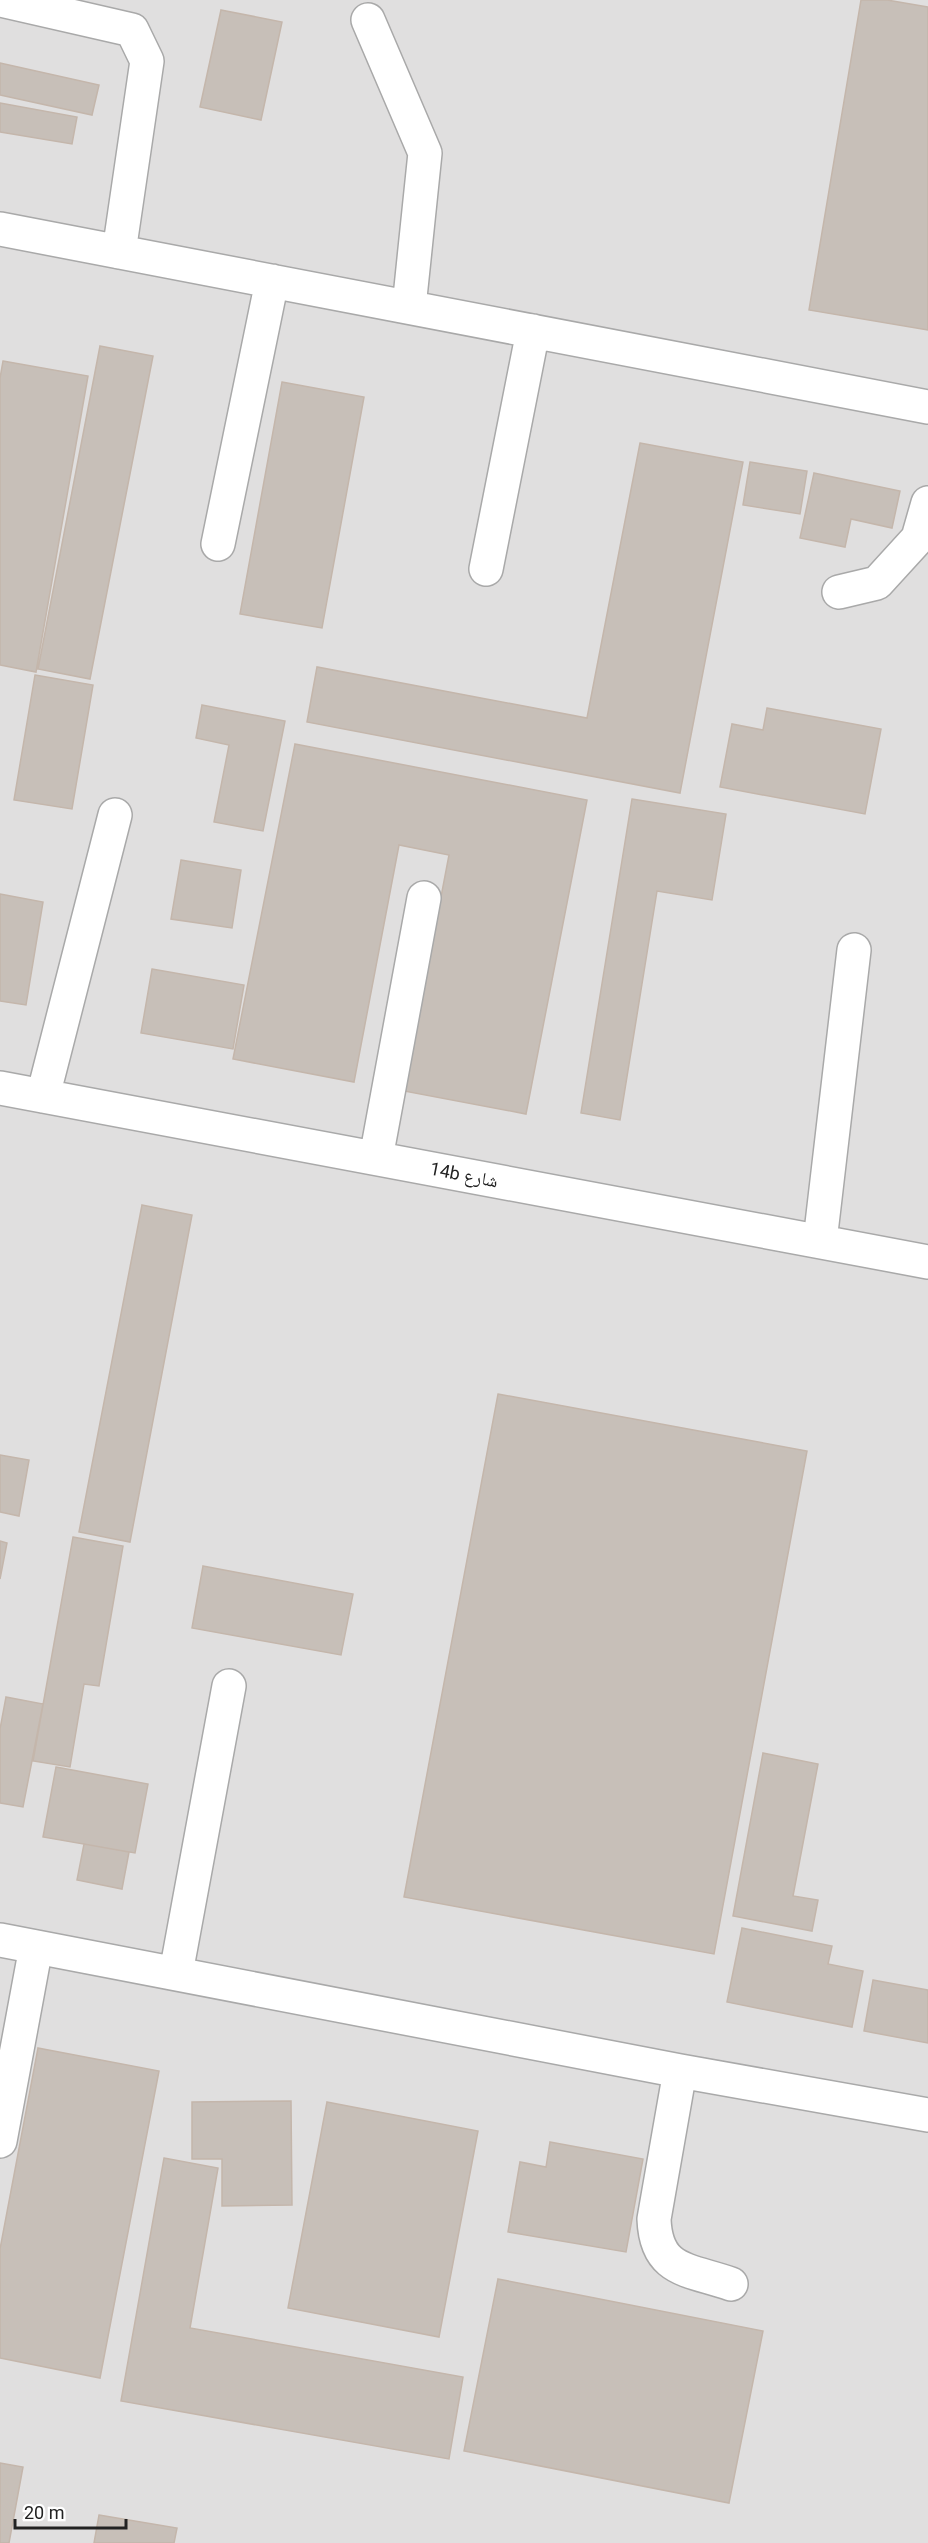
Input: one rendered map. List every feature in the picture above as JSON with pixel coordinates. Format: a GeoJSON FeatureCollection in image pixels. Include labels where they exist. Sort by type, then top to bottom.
{"type":"FeatureCollection","features":[{"type":"Feature","properties":{"kind":"lane"},"geometry":{"type":"LineString","coordinates":[[1,0],[132,30],[147,61],[119,252]]}},
{"type":"Feature","properties":{"kind":"lane"},"geometry":{"type":"LineString","coordinates":[[368,20],[425,153],[409,307]]}},
{"type":"Feature","properties":{"kind":"lane"},"geometry":{"type":"LineString","coordinates":[[0,229],[928,407]]}},
{"type":"Feature","properties":{"kind":"lane"},"geometry":{"type":"LineString","coordinates":[[218,544],[272,281]]}},
{"type":"Feature","properties":{"kind":"lane"},"geometry":{"type":"LineString","coordinates":[[486,569],[533,331]]}},
{"type":"Feature","properties":{"kind":"lane"},"geometry":{"type":"LineString","coordinates":[[839,592],[877,583],[918,538],[928,503]]}},
{"type":"Feature","properties":{"kind":"lane"},"geometry":{"type":"LineString","coordinates":[[43,1096],[115,816]]}},
{"type":"Feature","properties":{"kind":"lane"},"geometry":{"type":"LineString","coordinates":[[376,1158],[424,898]]}},
{"type":"Feature","properties":{"kind":"lane"},"geometry":{"type":"LineString","coordinates":[[820,1241],[854,950]]}},
{"type":"Feature","properties":{"kind":"lane","name":"14b شارع"},"geometry":{"type":"LineString","coordinates":[[0,1088],[928,1262]]}},
{"type":"Feature","properties":{"kind":"lane"},"geometry":{"type":"LineString","coordinates":[[176,1973],[229,1686]]}},
{"type":"Feature","properties":{"kind":"lane"},"geometry":{"type":"LineString","coordinates":[[0,1940],[680,2071],[928,2115]]}},
{"type":"Feature","properties":{"kind":"lane"},"geometry":{"type":"LineString","coordinates":[[0,2140],[36,1947]]}},
{"type":"Feature","properties":{"kind":"lane"},"geometry":{"type":"LineString","coordinates":[[680,2071],[654,2219],[658,2248],[667,2260],[682,2268],[731,2284]]}},
{"type":"Feature","properties":{"kind":"shaded area"},"geometry":{"type":"Polygon","coordinates":[[[0,0],[928,0],[928,2543],[0,2543],[0,0]]]}},
{"type":"Feature","properties":{"kind":"building"},"geometry":{"type":"Polygon","coordinates":[[[861,0],[887,0],[928,7],[928,330],[809,310],[861,0]]]}},
{"type":"Feature","properties":{"kind":"building"},"geometry":{"type":"Polygon","coordinates":[[[221,10],[282,22],[261,120],[200,107],[221,10]]]}},
{"type":"Feature","properties":{"kind":"building"},"geometry":{"type":"Polygon","coordinates":[[[0,63],[99,85],[92,115],[0,95],[0,63]]]}},
{"type":"Feature","properties":{"kind":"building"},"geometry":{"type":"Polygon","coordinates":[[[0,103],[77,117],[72,144],[0,132],[0,103]]]}},
{"type":"Feature","properties":{"kind":"building"},"geometry":{"type":"Polygon","coordinates":[[[100,346],[153,356],[90,679],[38,669],[100,346]]]}},
{"type":"Feature","properties":{"kind":"building"},"geometry":{"type":"Polygon","coordinates":[[[3,361],[88,376],[36,672],[0,665],[0,378],[3,361]]]}},
{"type":"Feature","properties":{"kind":"building"},"geometry":{"type":"Polygon","coordinates":[[[282,382],[364,397],[322,628],[240,614],[282,382]]]}},
{"type":"Feature","properties":{"kind":"building"},"geometry":{"type":"Polygon","coordinates":[[[640,443],[743,462],[680,793],[307,722],[317,667],[587,718],[640,443]]]}},
{"type":"Feature","properties":{"kind":"building"},"geometry":{"type":"Polygon","coordinates":[[[750,462],[807,471],[800,514],[743,505],[750,462]]]}},
{"type":"Feature","properties":{"kind":"building"},"geometry":{"type":"Polygon","coordinates":[[[814,473],[900,491],[892,528],[851,519],[845,547],[800,538],[814,473]]]}},
{"type":"Feature","properties":{"kind":"building"},"geometry":{"type":"Polygon","coordinates":[[[35,675],[93,685],[72,809],[14,800],[35,675]]]}},
{"type":"Feature","properties":{"kind":"building"},"geometry":{"type":"Polygon","coordinates":[[[202,705],[285,721],[263,831],[214,822],[229,745],[196,738],[202,705]]]}},
{"type":"Feature","properties":{"kind":"building"},"geometry":{"type":"Polygon","coordinates":[[[767,708],[881,729],[865,814],[720,787],[732,724],[763,730],[767,708]]]}},
{"type":"Feature","properties":{"kind":"building"},"geometry":{"type":"Polygon","coordinates":[[[295,744],[587,800],[526,1114],[404,1091],[449,855],[399,845],[354,1082],[233,1059],[295,744]]]}},
{"type":"Feature","properties":{"kind":"building"},"geometry":{"type":"Polygon","coordinates":[[[632,799],[726,814],[712,900],[657,891],[620,1120],[581,1113],[632,799]]]}},
{"type":"Feature","properties":{"kind":"building"},"geometry":{"type":"Polygon","coordinates":[[[181,860],[241,870],[232,928],[171,919],[181,860]]]}},
{"type":"Feature","properties":{"kind":"building"},"geometry":{"type":"Polygon","coordinates":[[[0,894],[43,902],[26,1005],[0,1001],[0,894]]]}},
{"type":"Feature","properties":{"kind":"building"},"geometry":{"type":"Polygon","coordinates":[[[152,969],[244,985],[233,1049],[141,1033],[152,969]]]}},
{"type":"Feature","properties":{"kind":"building"},"geometry":{"type":"Polygon","coordinates":[[[142,1205],[192,1215],[130,1542],[79,1532],[142,1205]]]}},
{"type":"Feature","properties":{"kind":"building"},"geometry":{"type":"Polygon","coordinates":[[[498,1394],[807,1451],[714,1954],[404,1897],[498,1394]]]}},
{"type":"Feature","properties":{"kind":"building"},"geometry":{"type":"Polygon","coordinates":[[[0,1455],[29,1460],[19,1516],[0,1512],[0,1455]]]}},
{"type":"Feature","properties":{"kind":"building"},"geometry":{"type":"Polygon","coordinates":[[[73,1537],[123,1546],[99,1686],[84,1684],[70,1767],[33,1761],[73,1537]]]}},
{"type":"Feature","properties":{"kind":"building"},"geometry":{"type":"Polygon","coordinates":[[[0,1541],[7,1543],[0,1579],[0,1541]]]}},
{"type":"Feature","properties":{"kind":"building"},"geometry":{"type":"Polygon","coordinates":[[[203,1566],[353,1594],[341,1655],[192,1628],[203,1566]]]}},
{"type":"Feature","properties":{"kind":"building"},"geometry":{"type":"Polygon","coordinates":[[[6,1697],[43,1704],[23,1807],[0,1803],[0,1729],[6,1697]]]}},
{"type":"Feature","properties":{"kind":"building"},"geometry":{"type":"Polygon","coordinates":[[[763,1753],[818,1764],[793,1896],[818,1900],[812,1931],[733,1916],[763,1753]]]}},
{"type":"Feature","properties":{"kind":"building"},"geometry":{"type":"Polygon","coordinates":[[[56,1767],[148,1784],[135,1853],[43,1837],[56,1767]]]}},
{"type":"Feature","properties":{"kind":"building"},"geometry":{"type":"Polygon","coordinates":[[[84,1844],[129,1852],[122,1889],[77,1880],[84,1844]]]}},
{"type":"Feature","properties":{"kind":"building"},"geometry":{"type":"Polygon","coordinates":[[[742,1928],[832,1946],[828,1964],[863,1971],[852,2027],[727,2002],[742,1928]]]}},
{"type":"Feature","properties":{"kind":"building"},"geometry":{"type":"Polygon","coordinates":[[[873,1980],[928,1990],[928,2043],[864,2031],[873,1980]]]}},
{"type":"Feature","properties":{"kind":"building"},"geometry":{"type":"Polygon","coordinates":[[[38,2048],[159,2071],[100,2378],[0,2358],[0,2249],[38,2048]]]}},
{"type":"Feature","properties":{"kind":"building"},"geometry":{"type":"Polygon","coordinates":[[[291,2101],[292,2205],[222,2206],[222,2159],[192,2159],[192,2102],[291,2101]]]}},
{"type":"Feature","properties":{"kind":"building"},"geometry":{"type":"Polygon","coordinates":[[[327,2102],[478,2131],[439,2337],[288,2308],[327,2102]]]}},
{"type":"Feature","properties":{"kind":"building"},"geometry":{"type":"Polygon","coordinates":[[[550,2142],[643,2159],[626,2252],[508,2232],[520,2162],[546,2167],[550,2142]]]}},
{"type":"Feature","properties":{"kind":"building"},"geometry":{"type":"Polygon","coordinates":[[[164,2158],[218,2168],[190,2328],[463,2377],[449,2459],[121,2401],[164,2158]]]}},
{"type":"Feature","properties":{"kind":"building"},"geometry":{"type":"Polygon","coordinates":[[[498,2279],[763,2331],[729,2503],[464,2451],[498,2279]]]}},
{"type":"Feature","properties":{"kind":"building"},"geometry":{"type":"Polygon","coordinates":[[[0,2463],[23,2467],[9,2543],[0,2543],[0,2463]]]}},
{"type":"Feature","properties":{"kind":"building"},"geometry":{"type":"Polygon","coordinates":[[[99,2515],[177,2528],[174,2543],[94,2543],[99,2515]]]}}]}
